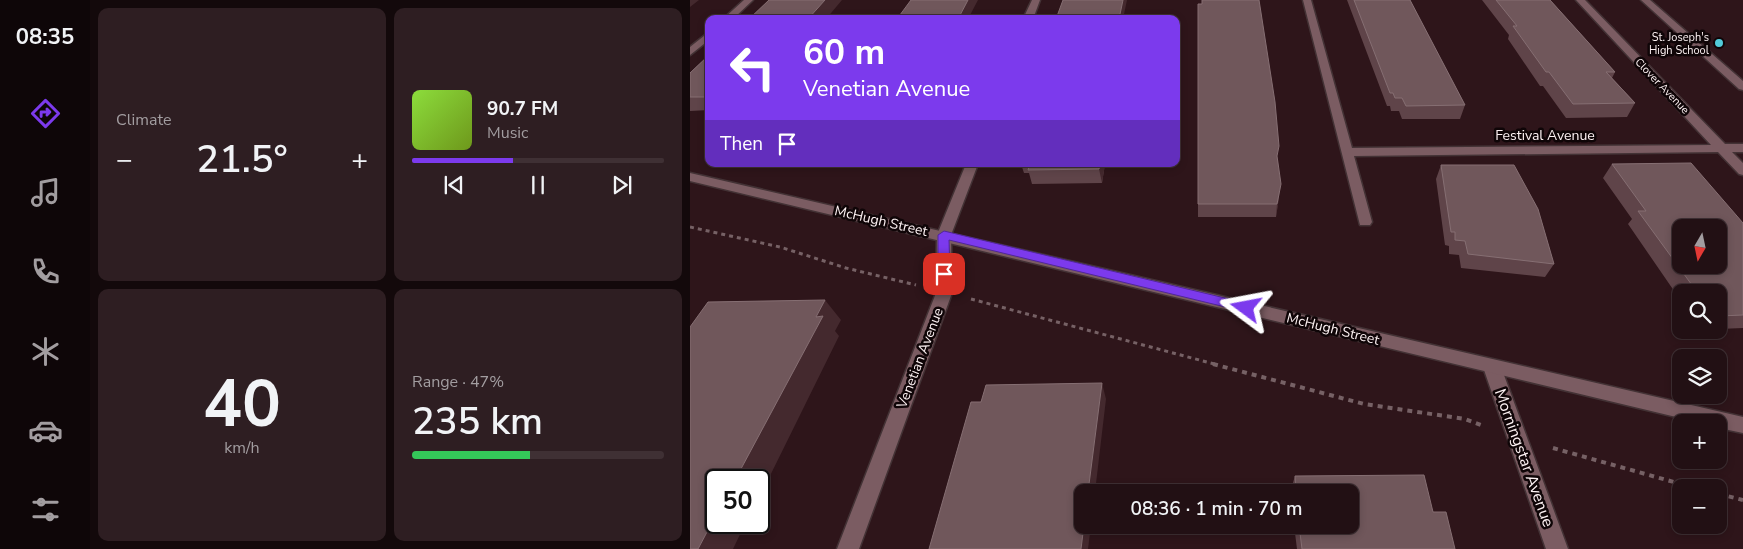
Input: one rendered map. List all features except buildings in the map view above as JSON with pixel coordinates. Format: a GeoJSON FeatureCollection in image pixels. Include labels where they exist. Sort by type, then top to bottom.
{"type":"FeatureCollection","features":[{"type":"Feature","properties":{"kind":"street"},"geometry":{"type":"LineString","coordinates":[[732,15],[749,0]]}},
{"type":"Feature","properties":{"kind":"street"},"geometry":{"type":"LineString","coordinates":[[1030,15],[1036,0]]}},
{"type":"Feature","properties":{"kind":"street"},"geometry":{"type":"LineString","coordinates":[[1307,0],[1365,222]]}},
{"type":"Feature","properties":{"kind":"street","name":"Clover Avenue"},"geometry":{"type":"LineString","coordinates":[[1580,0],[1743,171]]}},
{"type":"Feature","properties":{"kind":"street"},"geometry":{"type":"LineString","coordinates":[[1644,0],[1743,87]]}},
{"type":"Feature","properties":{"kind":"street"},"geometry":{"type":"LineString","coordinates":[[690,52],[705,39]]}},
{"type":"Feature","properties":{"kind":"street","name":"Festival Avenue"},"geometry":{"type":"LineString","coordinates":[[1348,152],[1743,148]]}},
{"type":"Feature","properties":{"kind":"street","name":"Venetian Avenue"},"geometry":{"type":"LineString","coordinates":[[848,549],[944,293],[944,235],[971,167]]}},
{"type":"Feature","properties":{"kind":"street","name":"McHugh Street"},"geometry":{"type":"LineString","coordinates":[[690,177],[944,235],[1492,367],[1743,425]]}},
{"type":"Feature","properties":{"kind":"street","name":"Morningstar Avenue"},"geometry":{"type":"LineString","coordinates":[[1492,367],[1557,549]]}},
{"type":"Feature","properties":{"kind":"path"},"geometry":{"type":"LineString","coordinates":[[690,227],[780,247],[846,268],[917,286]]}},
{"type":"Feature","properties":{"kind":"path"},"geometry":{"type":"LineString","coordinates":[[995,304],[1364,404],[1465,419]]}},
{"type":"Feature","properties":{"kind":"path"},"geometry":{"type":"LineString","coordinates":[[1577,456],[1672,482]]}},
{"type":"Feature","properties":{"kind":"path"},"geometry":{"type":"LineString","coordinates":[[1727,496],[1743,500]]}},
{"type":"Feature","properties":{"kind":"place","name":"St. Joseph's High School"},"geometry":{"type":"Point","coordinates":[1719,43]}},
{"type":"Feature","properties":{"kind":"route"},"geometry":{"type":"LineString","coordinates":[[944,274],[944,235],[1246,308]]}}]}
